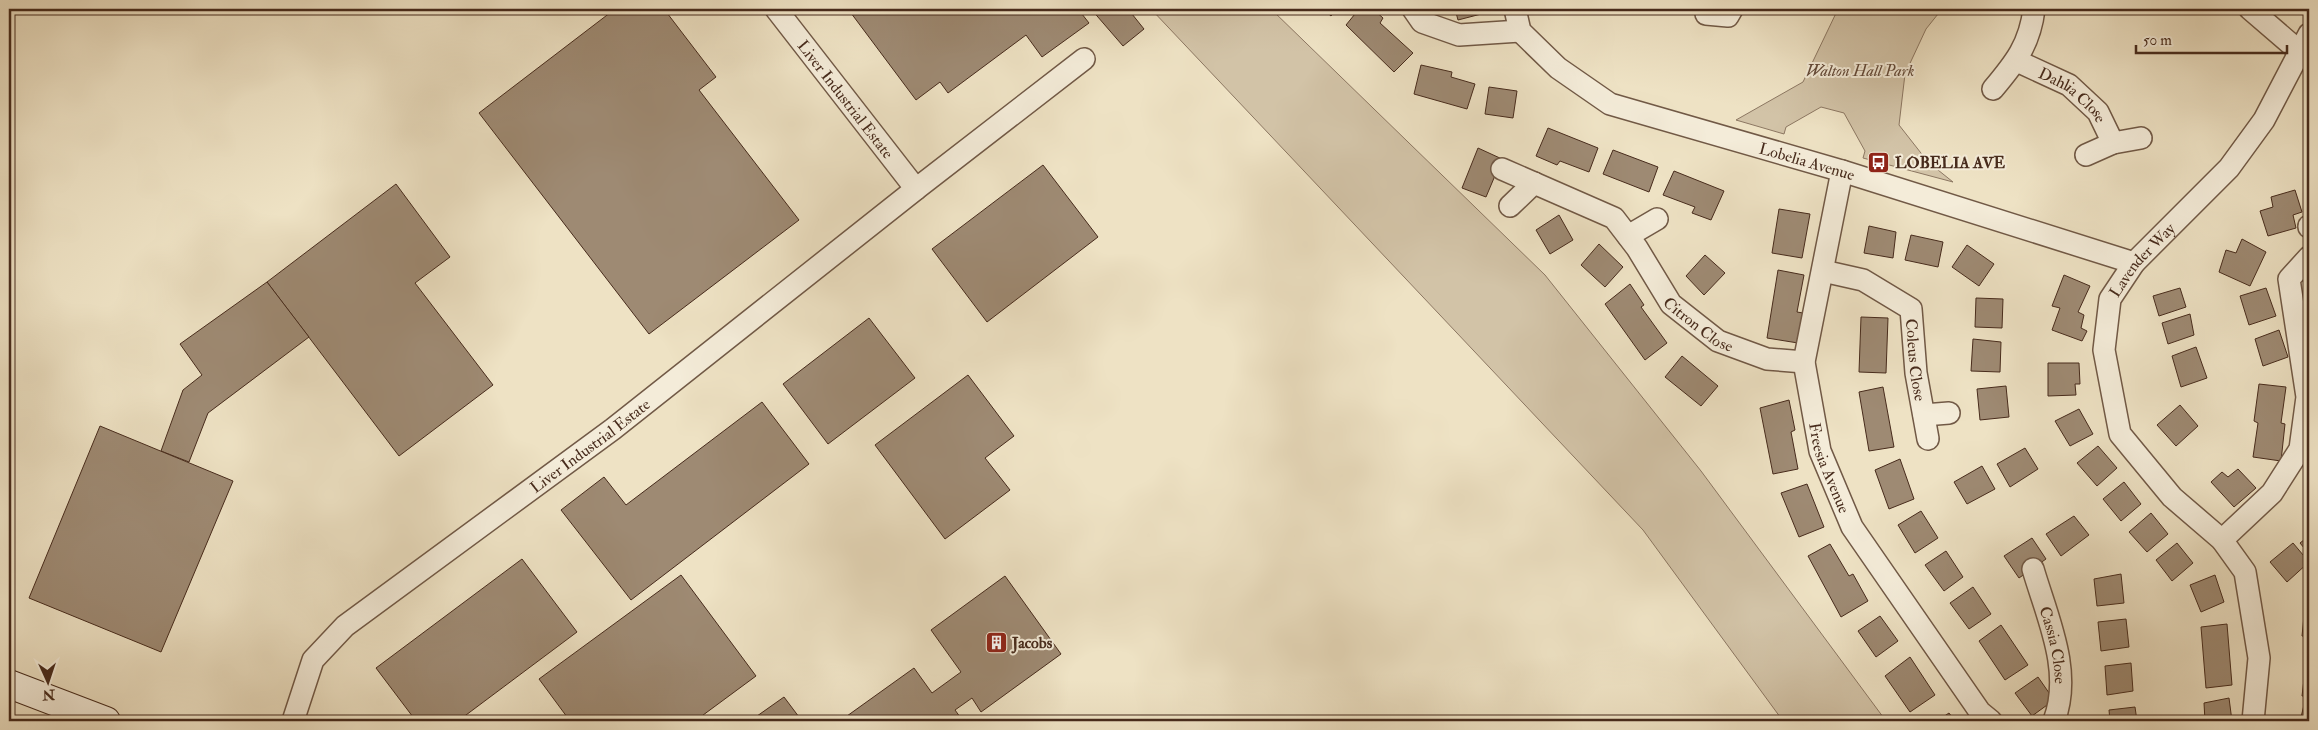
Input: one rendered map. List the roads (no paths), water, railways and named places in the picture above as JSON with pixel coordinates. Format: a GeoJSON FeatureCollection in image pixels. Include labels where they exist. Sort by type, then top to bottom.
{"type":"FeatureCollection","features":[{"type":"Feature","properties":{"kind":"main road"},"geometry":{"type":"LineString","coordinates":[[9,684],[106,721]]}},
{"type":"Feature","properties":{"kind":"street","name":"Liver Industrial Estate"},"geometry":{"type":"LineString","coordinates":[[776,9],[916,189]]}},
{"type":"Feature","properties":{"kind":"street"},"geometry":{"type":"LineString","coordinates":[[1413,9],[1422,22],[1459,35],[1520,31],[1515,9]]}},
{"type":"Feature","properties":{"kind":"street"},"geometry":{"type":"LineString","coordinates":[[1706,14],[1728,16],[1732,9]]}},
{"type":"Feature","properties":{"kind":"street"},"geometry":{"type":"LineString","coordinates":[[1993,89],[2017,61],[2032,28],[2034,9]]}},
{"type":"Feature","properties":{"kind":"street"},"geometry":{"type":"LineString","coordinates":[[2250,9],[2304,43]]}},
{"type":"Feature","properties":{"kind":"street","name":"Lobelia Avenue"},"geometry":{"type":"LineString","coordinates":[[1520,31],[1558,68],[1610,104],[1842,172],[2134,263]]}},
{"type":"Feature","properties":{"kind":"street","name":"Lavender Way"},"geometry":{"type":"LineString","coordinates":[[2253,721],[2259,658],[2245,572],[2222,540],[2172,497],[2120,434],[2104,350],[2110,299],[2134,263],[2229,168],[2264,120],[2304,43]]}},
{"type":"Feature","properties":{"kind":"street","name":"Liver Industrial Estate"},"geometry":{"type":"LineString","coordinates":[[293,721],[313,660],[345,626],[613,429],[916,189],[1084,59]]}},
{"type":"Feature","properties":{"kind":"street","name":"Dahlia Close"},"geometry":{"type":"LineString","coordinates":[[2017,61],[2069,85],[2098,112],[2113,143]]}},
{"type":"Feature","properties":{"kind":"street","name":"Dahlia Close"},"geometry":{"type":"LineString","coordinates":[[2086,155],[2113,143],[2141,138]]}},
{"type":"Feature","properties":{"kind":"street","name":"Citron Close"},"geometry":{"type":"LineString","coordinates":[[1502,169],[1614,218],[1628,236],[1672,304],[1718,341],[1767,359],[1804,362]]}},
{"type":"Feature","properties":{"kind":"street","name":"Freesia Avenue"},"geometry":{"type":"LineString","coordinates":[[1842,172],[1804,362],[1820,451],[1852,527],[1980,712],[1991,721]]}},
{"type":"Feature","properties":{"kind":"street"},"geometry":{"type":"LineString","coordinates":[[1510,206],[1534,183]]}},
{"type":"Feature","properties":{"kind":"street"},"geometry":{"type":"LineString","coordinates":[[1628,236],[1656,219]]}},
{"type":"Feature","properties":{"kind":"street"},"geometry":{"type":"LineString","coordinates":[[2222,540],[2272,494],[2300,449],[2308,398],[2289,279],[2309,257]]}},
{"type":"Feature","properties":{"kind":"street","name":"Coleus Close"},"geometry":{"type":"LineString","coordinates":[[1823,271],[1863,280],[1911,309],[1916,373],[1928,438]]}},
{"type":"Feature","properties":{"kind":"street","name":"Coleus Close"},"geometry":{"type":"LineString","coordinates":[[1924,415],[1949,413]]}},
{"type":"Feature","properties":{"kind":"street","name":"Cassia Close"},"geometry":{"type":"LineString","coordinates":[[2033,569],[2060,662],[2059,709],[2054,721]]}},
{"type":"Feature","properties":{"kind":"place","name":"LOBELIA AVE"},"geometry":{"type":"Point","coordinates":[1879,162]}},
{"type":"Feature","properties":{"kind":"place","name":"Jacobs"},"geometry":{"type":"Point","coordinates":[996,642]}},
{"type":"Feature","properties":{"kind":"park label","name":"Walton Hall Park"},"geometry":{"type":"Point","coordinates":[1860,70]}}]}
